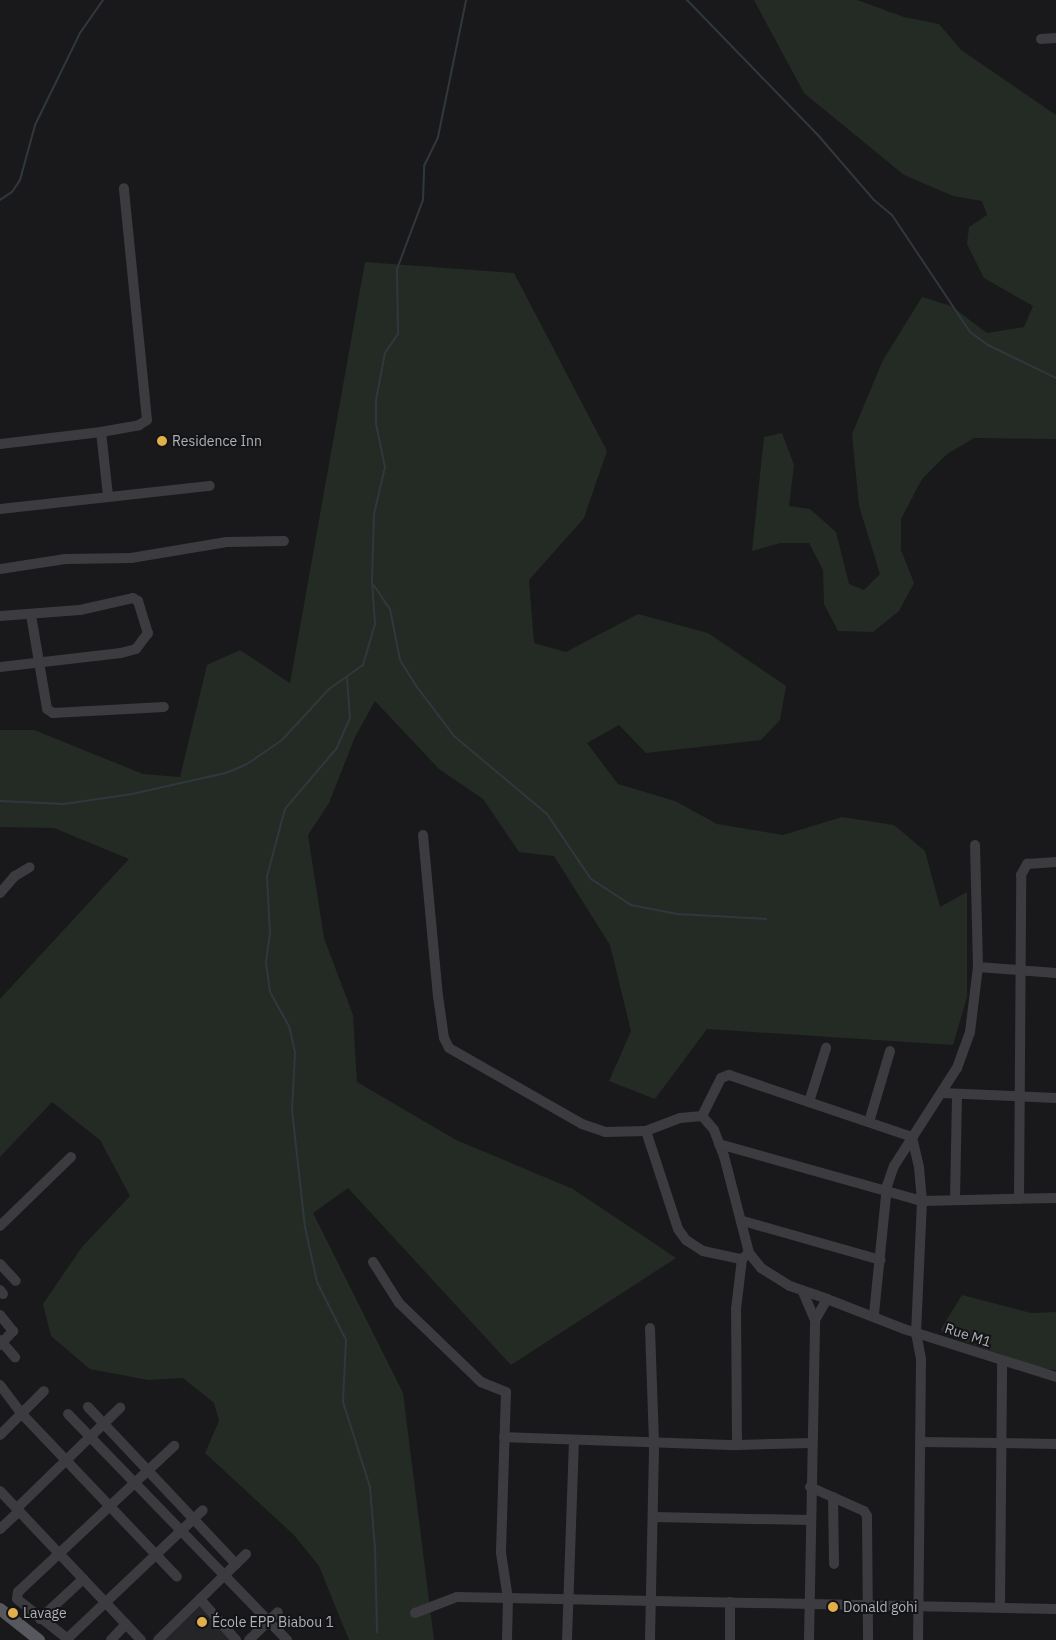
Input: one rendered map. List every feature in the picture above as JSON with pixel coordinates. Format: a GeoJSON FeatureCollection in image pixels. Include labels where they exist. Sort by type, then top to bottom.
{"type":"FeatureCollection","features":[{"type":"Feature","properties":{"kind":"main road"},"geometry":{"type":"LineString","coordinates":[[0,1609],[39,1640]]}},
{"type":"Feature","properties":{"kind":"street"},"geometry":{"type":"LineString","coordinates":[[1041,39],[1056,38]]}},
{"type":"Feature","properties":{"kind":"street"},"geometry":{"type":"LineString","coordinates":[[0,444],[101,432],[139,425],[147,420],[124,188]]}},
{"type":"Feature","properties":{"kind":"street"},"geometry":{"type":"LineString","coordinates":[[101,432],[108,496]]}},
{"type":"Feature","properties":{"kind":"street"},"geometry":{"type":"LineString","coordinates":[[0,509],[210,486]]}},
{"type":"Feature","properties":{"kind":"street"},"geometry":{"type":"LineString","coordinates":[[0,569],[65,560],[130,558],[227,542],[284,541]]}},
{"type":"Feature","properties":{"kind":"street"},"geometry":{"type":"LineString","coordinates":[[0,616],[31,615],[45,610],[80,610],[133,598],[138,601],[148,633],[136,649],[121,654],[0,666]]}},
{"type":"Feature","properties":{"kind":"street"},"geometry":{"type":"LineString","coordinates":[[31,615],[47,709],[53,713],[164,707]]}},
{"type":"Feature","properties":{"kind":"street"},"geometry":{"type":"LineString","coordinates":[[423,835],[444,1038],[449,1048],[582,1124],[616,1134],[646,1131],[680,1118],[702,1116],[710,1121],[743,1221],[746,1256],[736,1309],[736,1446]]}},
{"type":"Feature","properties":{"kind":"street"},"geometry":{"type":"LineString","coordinates":[[874,1314],[881,1260],[886,1193],[894,1166],[957,1068],[970,1032],[978,967],[975,845]]}},
{"type":"Feature","properties":{"kind":"street"},"geometry":{"type":"LineString","coordinates":[[1019,1199],[1022,1098],[1021,875],[1027,864],[1056,862]]}},
{"type":"Feature","properties":{"kind":"street"},"geometry":{"type":"LineString","coordinates":[[0,893],[15,876],[30,867]]}},
{"type":"Feature","properties":{"kind":"street"},"geometry":{"type":"LineString","coordinates":[[978,967],[1021,972],[1056,973]]}},
{"type":"Feature","properties":{"kind":"street"},"geometry":{"type":"LineString","coordinates":[[808,1102],[826,1048]]}},
{"type":"Feature","properties":{"kind":"street"},"geometry":{"type":"LineString","coordinates":[[869,1122],[890,1051]]}},
{"type":"Feature","properties":{"kind":"street"},"geometry":{"type":"LineString","coordinates":[[702,1116],[721,1078],[728,1075],[912,1136]]}},
{"type":"Feature","properties":{"kind":"street"},"geometry":{"type":"LineString","coordinates":[[942,1093],[1056,1098]]}},
{"type":"Feature","properties":{"kind":"street"},"geometry":{"type":"LineString","coordinates":[[955,1200],[957,1094]]}},
{"type":"Feature","properties":{"kind":"street"},"geometry":{"type":"LineString","coordinates":[[646,1131],[678,1229],[686,1240],[703,1251],[746,1256]]}},
{"type":"Feature","properties":{"kind":"street"},"geometry":{"type":"LineString","coordinates":[[912,1136],[919,1166],[922,1201],[916,1333],[921,1359],[918,1640]]}},
{"type":"Feature","properties":{"kind":"street"},"geometry":{"type":"LineString","coordinates":[[719,1144],[886,1193],[922,1201],[1056,1198]]}},
{"type":"Feature","properties":{"kind":"street"},"geometry":{"type":"LineString","coordinates":[[0,1226],[71,1157]]}},
{"type":"Feature","properties":{"kind":"street"},"geometry":{"type":"LineString","coordinates":[[743,1221],[881,1260]]}},
{"type":"Feature","properties":{"kind":"street","name":"Rue M1"},"geometry":{"type":"LineString","coordinates":[[746,1256],[761,1268],[803,1292],[874,1314],[916,1333],[1056,1377]]}},
{"type":"Feature","properties":{"kind":"street"},"geometry":{"type":"LineString","coordinates":[[373,1262],[399,1303],[481,1382],[504,1389],[507,1398],[501,1553],[508,1599],[507,1640]]}},
{"type":"Feature","properties":{"kind":"street"},"geometry":{"type":"LineString","coordinates":[[0,1264],[16,1281]]}},
{"type":"Feature","properties":{"kind":"street"},"geometry":{"type":"LineString","coordinates":[[803,1292],[816,1320]]}},
{"type":"Feature","properties":{"kind":"street"},"geometry":{"type":"LineString","coordinates":[[808,1640],[811,1443],[816,1320],[827,1299]]}},
{"type":"Feature","properties":{"kind":"street"},"geometry":{"type":"LineString","coordinates":[[0,1314],[13,1331],[1,1343],[15,1357]]}},
{"type":"Feature","properties":{"kind":"street"},"geometry":{"type":"LineString","coordinates":[[650,1328],[654,1443],[650,1640]]}},
{"type":"Feature","properties":{"kind":"street"},"geometry":{"type":"LineString","coordinates":[[1000,1607],[1002,1361]]}},
{"type":"Feature","properties":{"kind":"street"},"geometry":{"type":"LineString","coordinates":[[0,1385],[21,1413],[177,1577]]}},
{"type":"Feature","properties":{"kind":"street"},"geometry":{"type":"LineString","coordinates":[[0,1435],[44,1391]]}},
{"type":"Feature","properties":{"kind":"street"},"geometry":{"type":"LineString","coordinates":[[88,1407],[102,1425],[194,1517],[236,1564]]}},
{"type":"Feature","properties":{"kind":"street"},"geometry":{"type":"LineString","coordinates":[[0,1529],[66,1460],[120,1408]]}},
{"type":"Feature","properties":{"kind":"street"},"geometry":{"type":"LineString","coordinates":[[68,1414],[181,1528],[287,1640]]}},
{"type":"Feature","properties":{"kind":"street"},"geometry":{"type":"LineString","coordinates":[[504,1437],[736,1446],[811,1443]]}},
{"type":"Feature","properties":{"kind":"street"},"geometry":{"type":"LineString","coordinates":[[567,1640],[574,1440]]}},
{"type":"Feature","properties":{"kind":"street"},"geometry":{"type":"LineString","coordinates":[[920,1442],[1056,1444]]}},
{"type":"Feature","properties":{"kind":"street"},"geometry":{"type":"LineString","coordinates":[[174,1446],[137,1483],[16,1595],[40,1619],[68,1639],[155,1552],[203,1510]]}},
{"type":"Feature","properties":{"kind":"street"},"geometry":{"type":"LineString","coordinates":[[810,1487],[833,1497],[867,1516],[868,1640]]}},
{"type":"Feature","properties":{"kind":"street"},"geometry":{"type":"LineString","coordinates":[[0,1492],[141,1640]]}},
{"type":"Feature","properties":{"kind":"street"},"geometry":{"type":"LineString","coordinates":[[833,1497],[834,1564]]}},
{"type":"Feature","properties":{"kind":"street"},"geometry":{"type":"LineString","coordinates":[[653,1517],[810,1520]]}},
{"type":"Feature","properties":{"kind":"street"},"geometry":{"type":"LineString","coordinates":[[158,1640],[246,1554]]}},
{"type":"Feature","properties":{"kind":"street"},"geometry":{"type":"LineString","coordinates":[[40,1619],[83,1579]]}},
{"type":"Feature","properties":{"kind":"street"},"geometry":{"type":"LineString","coordinates":[[415,1613],[450,1598],[809,1603],[1056,1609]]}},
{"type":"Feature","properties":{"kind":"street"},"geometry":{"type":"LineString","coordinates":[[200,1599],[236,1640]]}},
{"type":"Feature","properties":{"kind":"street"},"geometry":{"type":"LineString","coordinates":[[730,1602],[730,1640]]}},
{"type":"Feature","properties":{"kind":"street"},"geometry":{"type":"LineString","coordinates":[[249,1640],[278,1612]]}},
{"type":"Feature","properties":{"kind":"street"},"geometry":{"type":"LineString","coordinates":[[111,1640],[126,1624]]}},
{"type":"Feature","properties":{"kind":"shaded area"},"geometry":{"type":"Polygon","coordinates":[[[754,0],[857,0],[904,17],[939,24],[961,50],[1056,115],[1056,439],[974,438],[947,454],[922,479],[901,519],[901,550],[914,583],[899,611],[873,632],[838,631],[824,604],[823,570],[809,543],[780,543],[752,551],[764,437],[782,433],[794,465],[789,506],[810,509],[836,532],[849,584],[864,590],[880,574],[859,506],[852,434],[883,360],[922,297],[951,306],[987,333],[1024,327],[1033,306],[984,278],[967,244],[969,227],[987,215],[982,201],[953,196],[904,175],[804,93],[754,0]]]}},
{"type":"Feature","properties":{"kind":"shaded area"},"geometry":{"type":"Polygon","coordinates":[[[365,262],[514,273],[607,451],[584,518],[529,580],[534,643],[566,652],[638,614],[708,633],[786,686],[780,720],[761,740],[646,753],[619,725],[587,743],[618,784],[675,801],[717,824],[783,835],[842,817],[894,825],[925,851],[940,907],[967,892],[967,997],[953,1045],[707,1029],[655,1099],[609,1081],[631,1031],[610,945],[554,856],[519,852],[483,799],[439,769],[375,701],[355,737],[329,803],[308,835],[324,938],[353,1015],[357,1082],[456,1140],[573,1189],[676,1258],[511,1365],[348,1188],[313,1213],[403,1393],[434,1640],[349,1640],[319,1566],[294,1535],[205,1453],[219,1421],[214,1403],[183,1378],[148,1380],[90,1369],[51,1336],[43,1304],[82,1247],[130,1196],[100,1140],[52,1102],[0,1157],[0,999],[129,859],[54,828],[0,827],[0,730],[34,730],[143,774],[180,777],[207,665],[240,650],[290,683],[365,262]]]}},
{"type":"Feature","properties":{"kind":"shaded area"},"geometry":{"type":"Polygon","coordinates":[[[962,1295],[1031,1313],[1056,1312],[1056,1370],[1039,1368],[943,1334],[941,1329],[962,1295]]]}},
{"type":"Feature","properties":{"kind":"shaded area","name":"École EPP Biabou 1"},"geometry":{"type":"Polygon","coordinates":[[[203,1604],[237,1640],[165,1640],[203,1604]]]}},
{"type":"Feature","properties":{"kind":"waterway"},"geometry":{"type":"LineString","coordinates":[[0,200],[12,192],[20,180],[35,125],[80,33],[103,0]]}},
{"type":"Feature","properties":{"kind":"waterway"},"geometry":{"type":"LineString","coordinates":[[0,801],[64,804],[132,794],[226,773],[247,764],[282,740],[329,689],[363,665],[375,624],[372,581],[374,514],[385,467],[376,424],[376,400],[385,353],[398,334],[397,269],[423,200],[424,166],[438,137],[466,0]]}},
{"type":"Feature","properties":{"kind":"waterway"},"geometry":{"type":"LineString","coordinates":[[687,0],[817,134],[874,200],[892,215],[970,332],[988,345],[1056,378]]}},
{"type":"Feature","properties":{"kind":"waterway"},"geometry":{"type":"LineString","coordinates":[[373,584],[390,609],[400,660],[417,687],[454,736],[547,814],[591,879],[631,905],[677,914],[766,919]]}},
{"type":"Feature","properties":{"kind":"waterway"},"geometry":{"type":"LineString","coordinates":[[347,678],[350,718],[336,749],[285,809],[267,876],[270,933],[266,963],[270,992],[289,1026],[295,1053],[292,1110],[305,1227],[317,1282],[346,1340],[343,1402],[370,1487],[375,1548],[377,1632]]}},
{"type":"Feature","properties":{"kind":"place","name":"Residence Inn"},"geometry":{"type":"Point","coordinates":[162,441]}},
{"type":"Feature","properties":{"kind":"place","name":"Donald gohi"},"geometry":{"type":"Point","coordinates":[833,1607]}},
{"type":"Feature","properties":{"kind":"place","name":"Lavage"},"geometry":{"type":"Point","coordinates":[13,1613]}},
{"type":"Feature","properties":{"kind":"place","name":"École EPP Biabou 1"},"geometry":{"type":"Point","coordinates":[202,1622]}}]}
